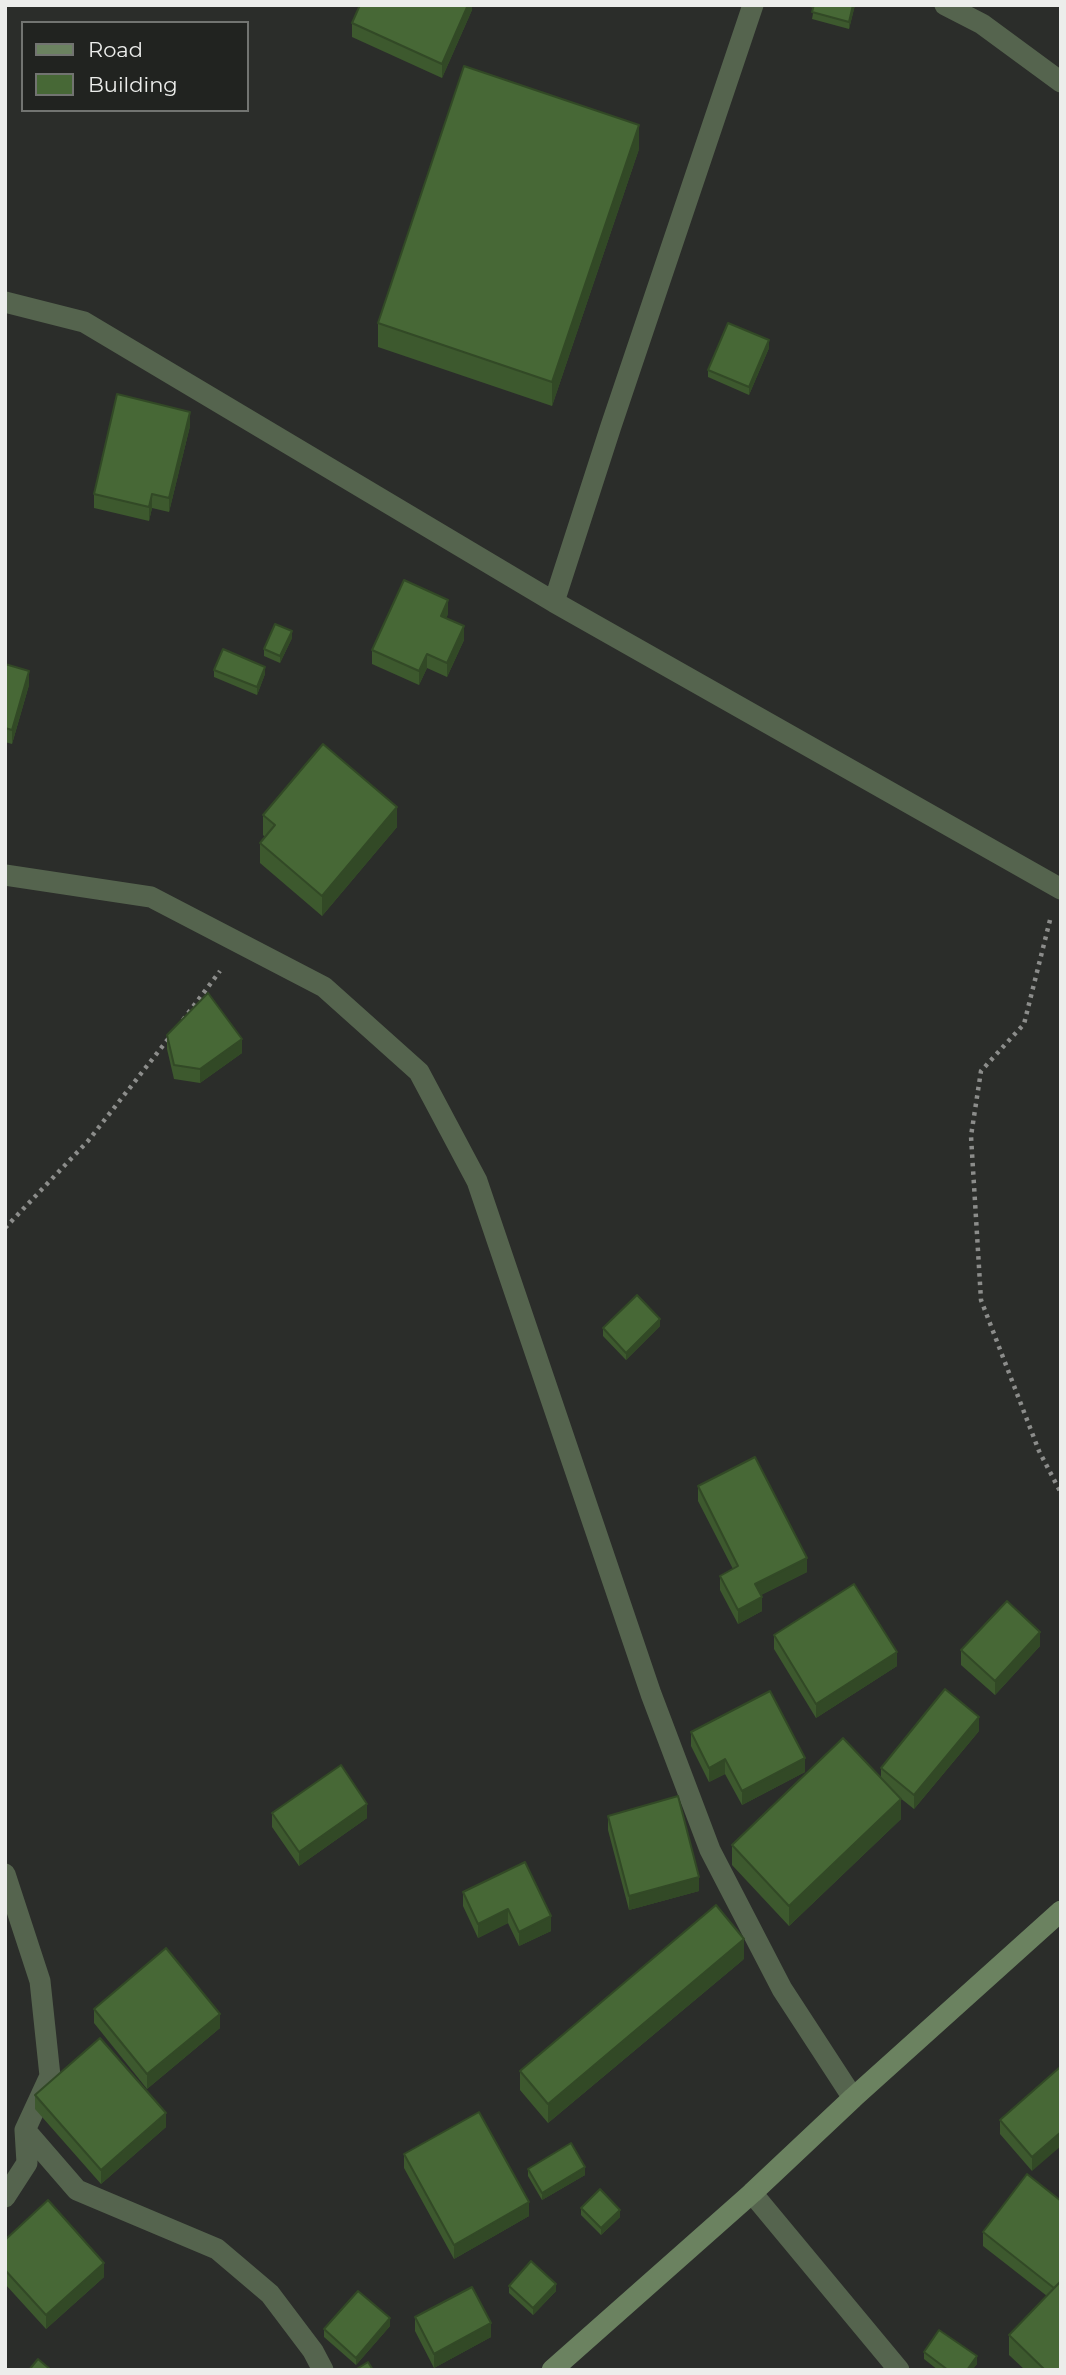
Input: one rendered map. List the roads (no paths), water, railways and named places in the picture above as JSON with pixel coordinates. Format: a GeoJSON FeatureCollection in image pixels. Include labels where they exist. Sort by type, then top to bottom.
{"type":"FeatureCollection","features":[{"type":"Feature","properties":{"kind":"main road"},"geometry":{"type":"LineString","coordinates":[[552,2370],[752,2193],[1061,1911]]}},
{"type":"Feature","properties":{"kind":"street"},"geometry":{"type":"LineString","coordinates":[[554,602],[753,5]]}},
{"type":"Feature","properties":{"kind":"street"},"geometry":{"type":"LineString","coordinates":[[944,5],[982,24],[1061,82]]}},
{"type":"Feature","properties":{"kind":"street"},"geometry":{"type":"LineString","coordinates":[[5,302],[84,322],[554,602],[1060,889]]}},
{"type":"Feature","properties":{"kind":"street"},"geometry":{"type":"LineString","coordinates":[[5,875],[151,897],[324,987],[419,1072],[477,1181],[651,1693],[710,1850],[782,1989],[853,2098]]}},
{"type":"Feature","properties":{"kind":"street"},"geometry":{"type":"LineString","coordinates":[[5,1874],[40,1981],[50,2077],[24,2130],[27,2163],[5,2197]]}},
{"type":"Feature","properties":{"kind":"street"},"geometry":{"type":"LineString","coordinates":[[24,2130],[77,2190],[217,2249],[270,2294],[313,2351],[323,2370]]}},
{"type":"Feature","properties":{"kind":"street"},"geometry":{"type":"LineString","coordinates":[[752,2193],[899,2370]]}}]}
